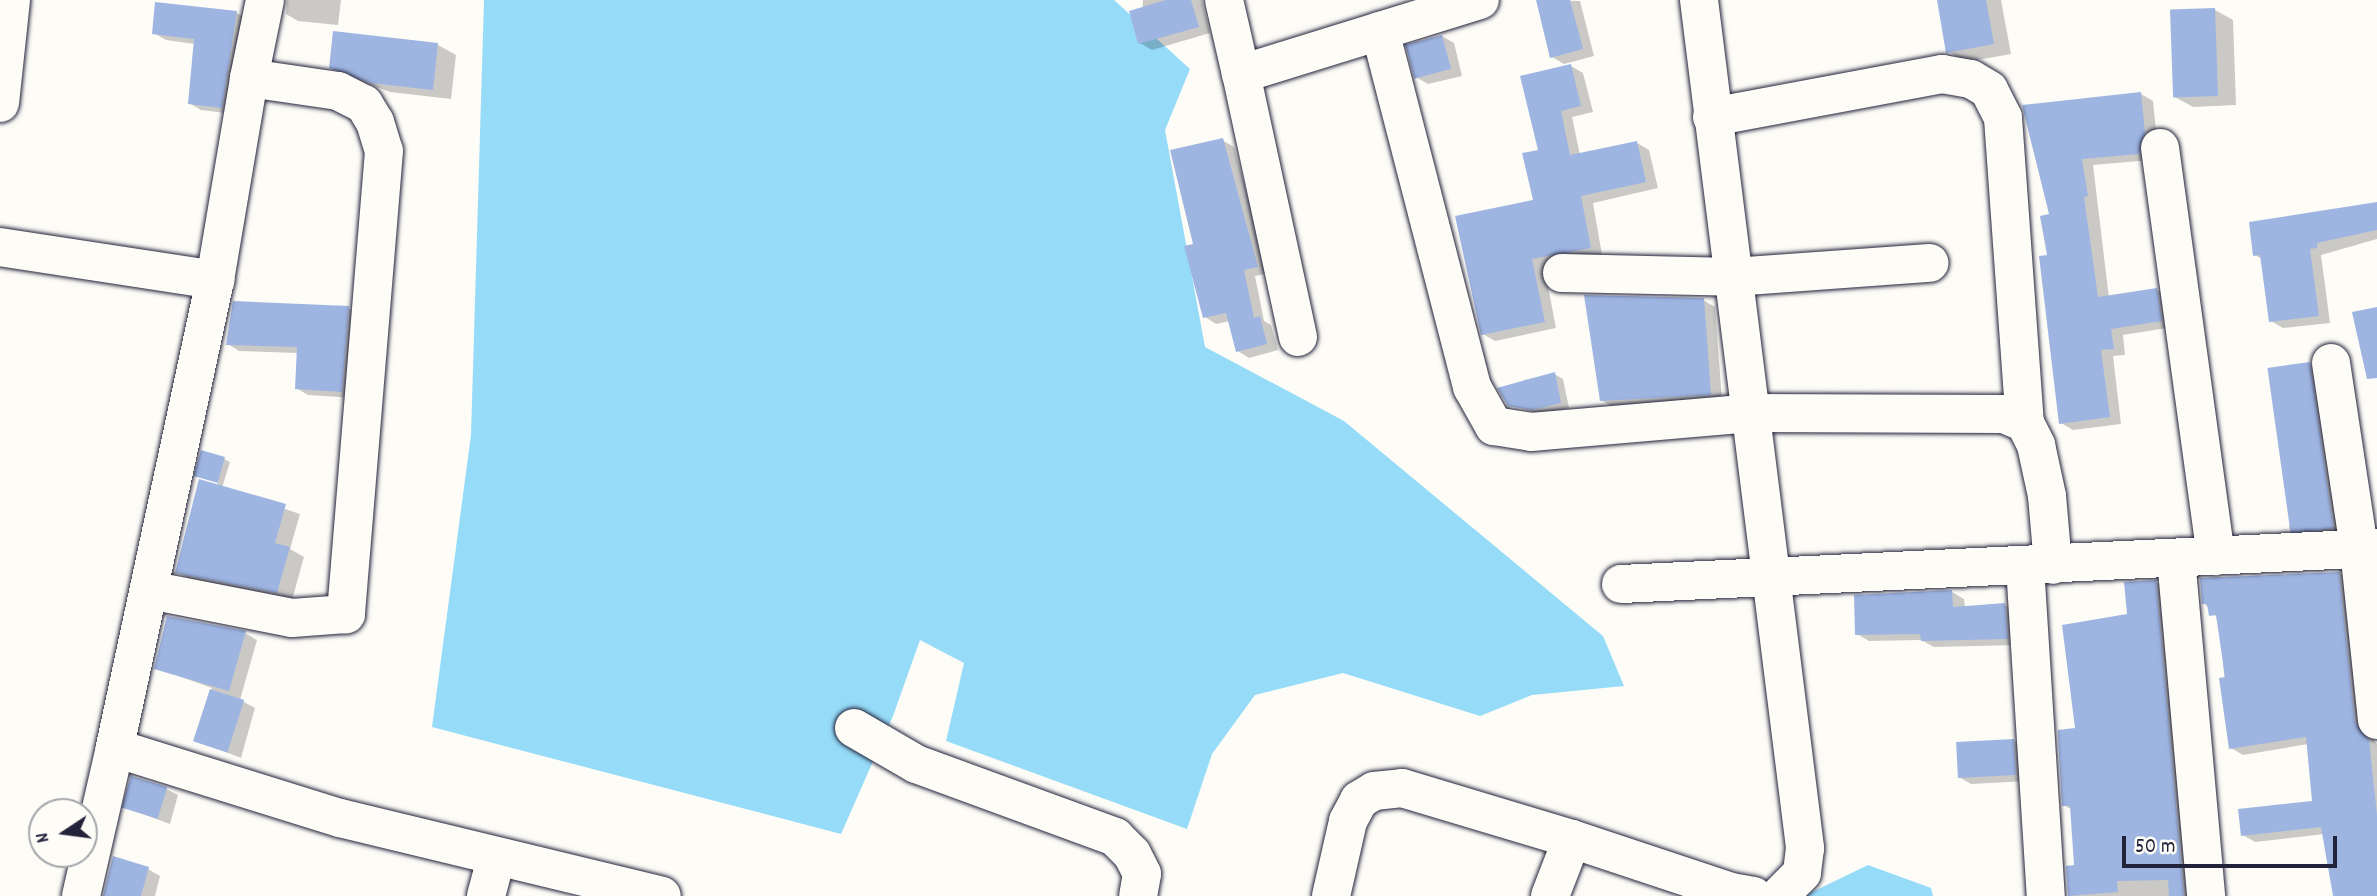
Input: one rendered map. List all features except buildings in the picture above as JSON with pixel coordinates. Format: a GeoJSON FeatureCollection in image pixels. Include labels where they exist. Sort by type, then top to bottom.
{"type":"FeatureCollection","features":[{"type":"Feature","properties":{"kind":"street"},"geometry":{"type":"LineString","coordinates":[[0,103],[11,0]]}},
{"type":"Feature","properties":{"kind":"street"},"geometry":{"type":"LineString","coordinates":[[81,896],[215,280],[265,0]]}},
{"type":"Feature","properties":{"kind":"street"},"geometry":{"type":"LineString","coordinates":[[1224,0],[1298,337]]}},
{"type":"Feature","properties":{"kind":"street"},"geometry":{"type":"LineString","coordinates":[[1699,0],[1805,848],[1801,873],[1779,896]]}},
{"type":"Feature","properties":{"kind":"street"},"geometry":{"type":"LineString","coordinates":[[1241,74],[1469,2]]}},
{"type":"Feature","properties":{"kind":"street"},"geometry":{"type":"LineString","coordinates":[[1380,31],[1472,387],[1494,426],[1531,432],[1751,413],[1967,412],[2004,414],[2025,423]]}},
{"type":"Feature","properties":{"kind":"street"},"geometry":{"type":"LineString","coordinates":[[1712,117],[1942,74],[1971,79],[1989,90],[2003,118],[2025,423],[2036,445],[2047,496],[2039,566],[2046,896]]}},
{"type":"Feature","properties":{"kind":"street"},"geometry":{"type":"LineString","coordinates":[[149,590],[292,618],[346,614],[384,151],[364,104],[338,91],[249,78]]}},
{"type":"Feature","properties":{"kind":"street"},"geometry":{"type":"LineString","coordinates":[[2160,148],[2216,556]]}},
{"type":"Feature","properties":{"kind":"street"},"geometry":{"type":"LineString","coordinates":[[0,247],[215,280]]}},
{"type":"Feature","properties":{"kind":"street"},"geometry":{"type":"LineString","coordinates":[[1562,273],[1733,277],[1930,263]]}},
{"type":"Feature","properties":{"kind":"street"},"geometry":{"type":"LineString","coordinates":[[2331,363],[2368,548],[2377,720]]}},
{"type":"Feature","properties":{"kind":"street"},"geometry":{"type":"LineString","coordinates":[[1621,584],[1772,574],[2039,566],[2368,548]]}},
{"type":"Feature","properties":{"kind":"street"},"geometry":{"type":"LineString","coordinates":[[2176,558],[2206,896]]}},
{"type":"Feature","properties":{"kind":"street"},"geometry":{"type":"LineString","coordinates":[[854,728],[916,764],[1115,837],[1132,854],[1142,874],[1139,896]]}},
{"type":"Feature","properties":{"kind":"street"},"geometry":{"type":"LineString","coordinates":[[115,748],[340,818],[496,859],[662,896]]}},
{"type":"Feature","properties":{"kind":"street"},"geometry":{"type":"LineString","coordinates":[[1331,896],[1348,821],[1359,800],[1374,790],[1402,789],[1572,839],[1731,892],[1754,896]]}},
{"type":"Feature","properties":{"kind":"street"},"geometry":{"type":"LineString","coordinates":[[1550,896],[1572,839]]}},
{"type":"Feature","properties":{"kind":"street"},"geometry":{"type":"LineString","coordinates":[[486,896],[496,859]]}},
{"type":"Feature","properties":{"kind":"water"},"geometry":{"type":"Polygon","coordinates":[[[484,0],[1114,0],[1190,69],[1165,130],[1205,347],[1344,421],[1603,636],[1624,686],[1532,695],[1480,716],[1343,673],[1255,695],[1212,754],[1187,829],[946,741],[964,663],[920,640],[893,716],[841,834],[432,727],[471,435],[484,0]]]}},
{"type":"Feature","properties":{"kind":"water"},"geometry":{"type":"Polygon","coordinates":[[[1868,865],[1931,888],[1933,896],[1804,896],[1868,865]]]}}]}
